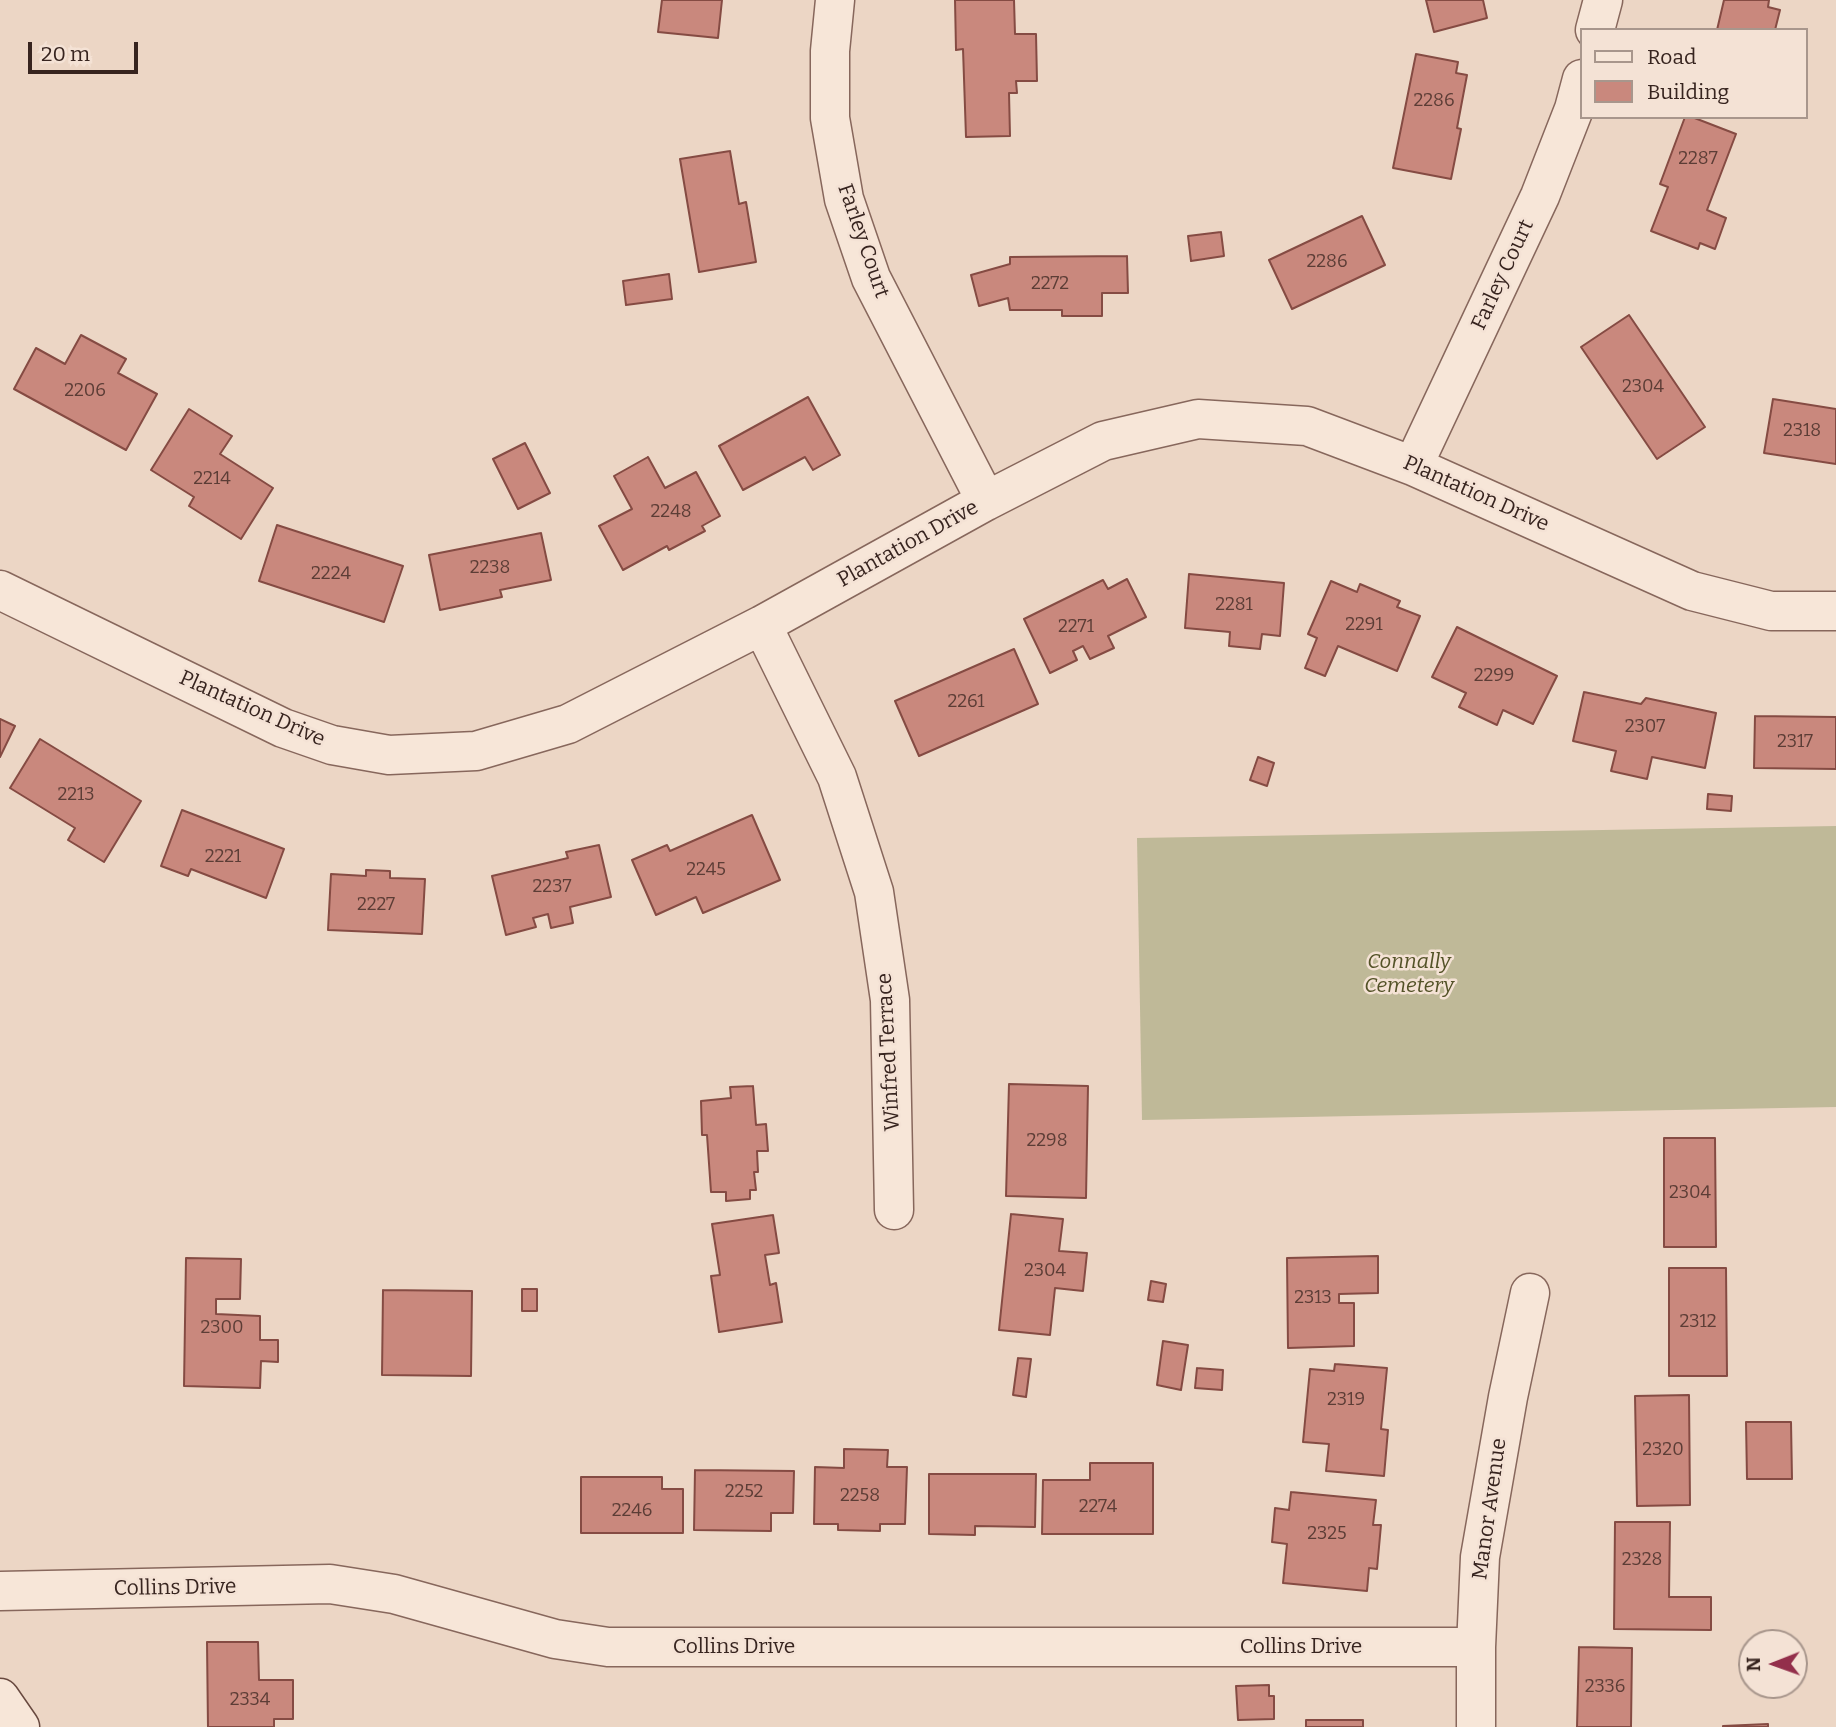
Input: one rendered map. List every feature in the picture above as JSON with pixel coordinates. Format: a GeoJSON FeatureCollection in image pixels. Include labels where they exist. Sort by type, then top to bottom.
{"type":"FeatureCollection","features":[{"type":"Feature","properties":{"kind":"street","name":"Farley Court"},"geometry":{"type":"LineString","coordinates":[[835,0],[830,51],[830,118],[844,199],[872,278],[986,501]]}},
{"type":"Feature","properties":{"kind":"street"},"geometry":{"type":"LineString","coordinates":[[1596,28],[1603,0]]}},
{"type":"Feature","properties":{"kind":"street","name":"Farley Court"},"geometry":{"type":"LineString","coordinates":[[1413,466],[1540,196],[1580,86]]}},
{"type":"Feature","properties":{"kind":"street","name":"Plantation Drive"},"geometry":{"type":"LineString","coordinates":[[0,590],[283,728],[332,745],[389,755],[476,751],[568,724],[762,625],[986,501],[1103,441],[1198,419],[1307,426],[1413,466],[1692,591],[1771,611],[1836,611]]}},
{"type":"Feature","properties":{"kind":"street","name":"Winfred Terrace"},"geometry":{"type":"LineString","coordinates":[[762,625],[837,777],[874,892],[890,1000],[894,1210]]}},
{"type":"Feature","properties":{"kind":"street","name":"Manor Avenue"},"geometry":{"type":"LineString","coordinates":[[1476,1727],[1480,1557],[1508,1397],[1531,1293]]}},
{"type":"Feature","properties":{"kind":"street","name":"Collins Drive"},"geometry":{"type":"LineString","coordinates":[[0,1591],[330,1584],[394,1594],[555,1639],[608,1647],[1476,1647]]}},
{"type":"Feature","properties":{"kind":"street"},"geometry":{"type":"LineString","coordinates":[[0,1698],[20,1727]]}},
{"type":"Feature","properties":{"kind":"green space","name":"Connally Cemetery"},"geometry":{"type":"Polygon","coordinates":[[[1836,826],[1836,1107],[1142,1120],[1137,838],[1836,826]]]}},
{"type":"Feature","properties":{"kind":"building"},"geometry":{"type":"Polygon","coordinates":[[[662,0],[722,0],[718,38],[658,32],[662,0]]]}},
{"type":"Feature","properties":{"kind":"building"},"geometry":{"type":"Polygon","coordinates":[[[955,0],[1014,0],[1015,34],[1036,34],[1037,81],[1016,81],[1017,93],[1009,93],[1010,136],[966,137],[963,49],[956,50],[955,0]]]}},
{"type":"Feature","properties":{"kind":"building"},"geometry":{"type":"Polygon","coordinates":[[[1426,0],[1483,0],[1487,18],[1434,32],[1426,0]]]}},
{"type":"Feature","properties":{"kind":"building"},"geometry":{"type":"Polygon","coordinates":[[[1724,0],[1769,0],[1768,7],[1780,10],[1776,28],[1717,28],[1724,0]]]}},
{"type":"Feature","properties":{"kind":"building"},"geometry":{"type":"Polygon","coordinates":[[[1416,54],[1458,62],[1456,73],[1467,75],[1457,128],[1461,129],[1451,179],[1393,168],[1416,54]]]}},
{"type":"Feature","properties":{"kind":"building"},"geometry":{"type":"Polygon","coordinates":[[[1684,119],[1697,119],[1736,134],[1707,210],[1726,218],[1715,249],[1700,243],[1698,249],[1651,231],[1668,187],[1660,184],[1684,119]]]}},
{"type":"Feature","properties":{"kind":"building"},"geometry":{"type":"Polygon","coordinates":[[[730,151],[739,204],[746,202],[756,262],[699,272],[680,159],[730,151]]]}},
{"type":"Feature","properties":{"kind":"building"},"geometry":{"type":"Polygon","coordinates":[[[1362,216],[1385,265],[1292,309],[1269,260],[1362,216]]]}},
{"type":"Feature","properties":{"kind":"building"},"geometry":{"type":"Polygon","coordinates":[[[1221,232],[1224,256],[1191,261],[1188,236],[1221,232]]]}},
{"type":"Feature","properties":{"kind":"building"},"geometry":{"type":"Polygon","coordinates":[[[1127,256],[1128,293],[1102,293],[1102,316],[1062,316],[1062,310],[1010,310],[1008,298],[979,306],[971,275],[1010,264],[1010,257],[1127,256]]]}},
{"type":"Feature","properties":{"kind":"building"},"geometry":{"type":"Polygon","coordinates":[[[669,274],[672,299],[626,305],[623,281],[669,274]]]}},
{"type":"Feature","properties":{"kind":"building"},"geometry":{"type":"Polygon","coordinates":[[[1629,315],[1705,427],[1657,459],[1581,347],[1629,315]]]}},
{"type":"Feature","properties":{"kind":"building"},"geometry":{"type":"Polygon","coordinates":[[[81,335],[126,359],[118,373],[157,394],[126,450],[14,389],[36,348],[65,364],[81,335]]]}},
{"type":"Feature","properties":{"kind":"building"},"geometry":{"type":"Polygon","coordinates":[[[808,397],[840,455],[813,470],[805,457],[743,490],[719,446],[808,397]]]}},
{"type":"Feature","properties":{"kind":"building"},"geometry":{"type":"Polygon","coordinates":[[[1773,399],[1836,409],[1836,464],[1764,453],[1773,399]]]}},
{"type":"Feature","properties":{"kind":"building"},"geometry":{"type":"Polygon","coordinates":[[[189,409],[232,436],[220,454],[273,488],[241,539],[189,506],[194,497],[151,470],[189,409]]]}},
{"type":"Feature","properties":{"kind":"building"},"geometry":{"type":"Polygon","coordinates":[[[525,443],[550,493],[518,509],[493,459],[525,443]]]}},
{"type":"Feature","properties":{"kind":"building"},"geometry":{"type":"Polygon","coordinates":[[[648,457],[665,488],[696,472],[720,516],[702,526],[705,531],[669,550],[667,546],[623,570],[599,526],[632,509],[614,476],[648,457]]]}},
{"type":"Feature","properties":{"kind":"building"},"geometry":{"type":"Polygon","coordinates":[[[277,525],[403,566],[384,622],[259,581],[277,525]]]}},
{"type":"Feature","properties":{"kind":"building"},"geometry":{"type":"Polygon","coordinates":[[[541,533],[551,580],[500,590],[502,597],[440,610],[429,555],[541,533]]]}},
{"type":"Feature","properties":{"kind":"building"},"geometry":{"type":"Polygon","coordinates":[[[1189,574],[1284,583],[1280,636],[1262,634],[1260,649],[1229,646],[1230,632],[1185,628],[1189,574]]]}},
{"type":"Feature","properties":{"kind":"building"},"geometry":{"type":"Polygon","coordinates":[[[1127,579],[1146,617],[1108,636],[1114,648],[1090,659],[1083,646],[1073,651],[1077,660],[1050,673],[1024,619],[1103,580],[1108,589],[1127,579]]]}},
{"type":"Feature","properties":{"kind":"building"},"geometry":{"type":"Polygon","coordinates":[[[1331,581],[1357,592],[1360,584],[1400,601],[1397,607],[1420,616],[1397,671],[1338,646],[1325,676],[1305,668],[1317,638],[1308,634],[1331,581]]]}},
{"type":"Feature","properties":{"kind":"building"},"geometry":{"type":"Polygon","coordinates":[[[1457,627],[1557,676],[1533,724],[1503,710],[1497,725],[1459,707],[1466,693],[1432,677],[1457,627]]]}},
{"type":"Feature","properties":{"kind":"building"},"geometry":{"type":"Polygon","coordinates":[[[1014,649],[1038,704],[919,756],[895,701],[1014,649]]]}},
{"type":"Feature","properties":{"kind":"building"},"geometry":{"type":"Polygon","coordinates":[[[1584,692],[1641,704],[1646,698],[1716,713],[1705,768],[1652,757],[1647,779],[1611,771],[1616,751],[1573,741],[1584,692]]]}},
{"type":"Feature","properties":{"kind":"building"},"geometry":{"type":"Polygon","coordinates":[[[1755,716],[1836,717],[1836,769],[1754,768],[1755,716]]]}},
{"type":"Feature","properties":{"kind":"building"},"geometry":{"type":"Polygon","coordinates":[[[0,719],[15,726],[0,757],[0,719]]]}},
{"type":"Feature","properties":{"kind":"building"},"geometry":{"type":"Polygon","coordinates":[[[40,739],[141,801],[104,862],[68,840],[75,828],[10,788],[40,739]]]}},
{"type":"Feature","properties":{"kind":"building"},"geometry":{"type":"Polygon","coordinates":[[[1258,757],[1274,763],[1267,786],[1250,780],[1258,757]]]}},
{"type":"Feature","properties":{"kind":"building"},"geometry":{"type":"Polygon","coordinates":[[[1708,794],[1732,796],[1731,811],[1707,809],[1708,794]]]}},
{"type":"Feature","properties":{"kind":"building"},"geometry":{"type":"Polygon","coordinates":[[[182,810],[284,849],[266,898],[191,869],[188,876],[161,866],[182,810]]]}},
{"type":"Feature","properties":{"kind":"building"},"geometry":{"type":"Polygon","coordinates":[[[752,815],[780,880],[703,913],[696,897],[656,915],[632,860],[667,845],[670,851],[752,815]]]}},
{"type":"Feature","properties":{"kind":"building"},"geometry":{"type":"Polygon","coordinates":[[[599,845],[611,897],[570,907],[573,923],[551,928],[548,914],[533,918],[536,927],[506,935],[492,876],[568,858],[566,852],[599,845]]]}},
{"type":"Feature","properties":{"kind":"building"},"geometry":{"type":"Polygon","coordinates":[[[366,870],[390,871],[390,878],[425,879],[422,934],[328,930],[331,874],[366,876],[366,870]]]}},
{"type":"Feature","properties":{"kind":"building"},"geometry":{"type":"Polygon","coordinates":[[[1009,1084],[1088,1086],[1086,1198],[1006,1196],[1009,1084]]]}},
{"type":"Feature","properties":{"kind":"building"},"geometry":{"type":"Polygon","coordinates":[[[753,1086],[756,1125],[766,1124],[768,1151],[757,1151],[758,1172],[754,1172],[756,1190],[750,1190],[750,1199],[726,1201],[726,1192],[711,1192],[707,1135],[702,1135],[701,1101],[731,1098],[730,1087],[753,1086]]]}},
{"type":"Feature","properties":{"kind":"building"},"geometry":{"type":"Polygon","coordinates":[[[1664,1138],[1715,1138],[1716,1247],[1664,1247],[1664,1138]]]}},
{"type":"Feature","properties":{"kind":"building"},"geometry":{"type":"Polygon","coordinates":[[[1011,1214],[1063,1219],[1059,1251],[1087,1253],[1083,1291],[1055,1288],[1050,1335],[999,1330],[1011,1214]]]}},
{"type":"Feature","properties":{"kind":"building"},"geometry":{"type":"Polygon","coordinates":[[[773,1215],[779,1253],[765,1255],[770,1285],[776,1283],[782,1322],[719,1332],[711,1276],[720,1275],[712,1224],[773,1215]]]}},
{"type":"Feature","properties":{"kind":"building"},"geometry":{"type":"Polygon","coordinates":[[[1378,1256],[1378,1293],[1339,1294],[1339,1303],[1354,1303],[1354,1346],[1288,1348],[1287,1258],[1378,1256]]]}},
{"type":"Feature","properties":{"kind":"building"},"geometry":{"type":"Polygon","coordinates":[[[186,1258],[241,1259],[240,1299],[216,1299],[216,1314],[260,1316],[260,1340],[278,1340],[278,1362],[261,1361],[260,1388],[184,1386],[186,1258]]]}},
{"type":"Feature","properties":{"kind":"building"},"geometry":{"type":"Polygon","coordinates":[[[1669,1268],[1726,1268],[1727,1376],[1669,1376],[1669,1268]]]}},
{"type":"Feature","properties":{"kind":"building"},"geometry":{"type":"Polygon","coordinates":[[[1151,1281],[1166,1284],[1163,1302],[1148,1300],[1151,1281]]]}},
{"type":"Feature","properties":{"kind":"building"},"geometry":{"type":"Polygon","coordinates":[[[522,1289],[537,1289],[537,1311],[522,1311],[522,1289]]]}},
{"type":"Feature","properties":{"kind":"building"},"geometry":{"type":"Polygon","coordinates":[[[383,1290],[472,1291],[471,1376],[382,1375],[383,1290]]]}},
{"type":"Feature","properties":{"kind":"building"},"geometry":{"type":"Polygon","coordinates":[[[1163,1341],[1188,1345],[1181,1390],[1157,1385],[1163,1341]]]}},
{"type":"Feature","properties":{"kind":"building"},"geometry":{"type":"Polygon","coordinates":[[[1018,1358],[1031,1359],[1026,1397],[1013,1395],[1018,1358]]]}},
{"type":"Feature","properties":{"kind":"building"},"geometry":{"type":"Polygon","coordinates":[[[1335,1364],[1387,1368],[1381,1429],[1388,1430],[1384,1476],[1326,1471],[1329,1444],[1303,1442],[1310,1369],[1334,1371],[1335,1364]]]}},
{"type":"Feature","properties":{"kind":"building"},"geometry":{"type":"Polygon","coordinates":[[[1197,1368],[1223,1370],[1222,1390],[1195,1388],[1197,1368]]]}},
{"type":"Feature","properties":{"kind":"building"},"geometry":{"type":"Polygon","coordinates":[[[1689,1395],[1690,1505],[1637,1506],[1635,1396],[1689,1395]]]}},
{"type":"Feature","properties":{"kind":"building"},"geometry":{"type":"Polygon","coordinates":[[[1746,1422],[1791,1422],[1792,1479],[1747,1479],[1746,1422]]]}},
{"type":"Feature","properties":{"kind":"building"},"geometry":{"type":"Polygon","coordinates":[[[844,1449],[888,1450],[887,1467],[907,1467],[905,1524],[880,1524],[880,1531],[838,1530],[838,1524],[814,1524],[815,1467],[844,1468],[844,1449]]]}},
{"type":"Feature","properties":{"kind":"building"},"geometry":{"type":"Polygon","coordinates":[[[1090,1463],[1153,1463],[1153,1534],[1042,1534],[1043,1480],[1090,1480],[1090,1463]]]}},
{"type":"Feature","properties":{"kind":"building"},"geometry":{"type":"Polygon","coordinates":[[[695,1470],[794,1471],[793,1513],[771,1513],[771,1531],[694,1530],[695,1470]]]}},
{"type":"Feature","properties":{"kind":"building"},"geometry":{"type":"Polygon","coordinates":[[[929,1474],[1036,1474],[1035,1527],[975,1526],[975,1535],[929,1534],[929,1474]]]}},
{"type":"Feature","properties":{"kind":"building"},"geometry":{"type":"Polygon","coordinates":[[[581,1477],[662,1477],[662,1489],[683,1489],[683,1533],[581,1533],[581,1477]]]}},
{"type":"Feature","properties":{"kind":"building"},"geometry":{"type":"Polygon","coordinates":[[[1291,1492],[1376,1500],[1373,1525],[1381,1525],[1377,1569],[1369,1568],[1367,1591],[1283,1583],[1287,1544],[1272,1542],[1275,1508],[1289,1510],[1291,1492]]]}},
{"type":"Feature","properties":{"kind":"building"},"geometry":{"type":"Polygon","coordinates":[[[1615,1522],[1670,1522],[1669,1597],[1711,1597],[1711,1630],[1614,1629],[1615,1522]]]}},
{"type":"Feature","properties":{"kind":"building"},"geometry":{"type":"Polygon","coordinates":[[[207,1642],[258,1642],[259,1680],[293,1680],[293,1719],[274,1719],[274,1727],[208,1727],[207,1642]]]}},
{"type":"Feature","properties":{"kind":"building"},"geometry":{"type":"Polygon","coordinates":[[[1579,1647],[1632,1648],[1631,1727],[1577,1727],[1579,1647]]]}},
{"type":"Feature","properties":{"kind":"building"},"geometry":{"type":"Polygon","coordinates":[[[1269,1685],[1269,1696],[1274,1696],[1274,1719],[1238,1720],[1236,1686],[1269,1685]]]}},
{"type":"Feature","properties":{"kind":"building"},"geometry":{"type":"Polygon","coordinates":[[[1306,1720],[1363,1720],[1363,1727],[1306,1727],[1306,1720]]]}},
{"type":"Feature","properties":{"kind":"building"},"geometry":{"type":"Polygon","coordinates":[[[1768,1724],[1768,1727],[1723,1727],[1723,1726],[1768,1724]]]}}]}
